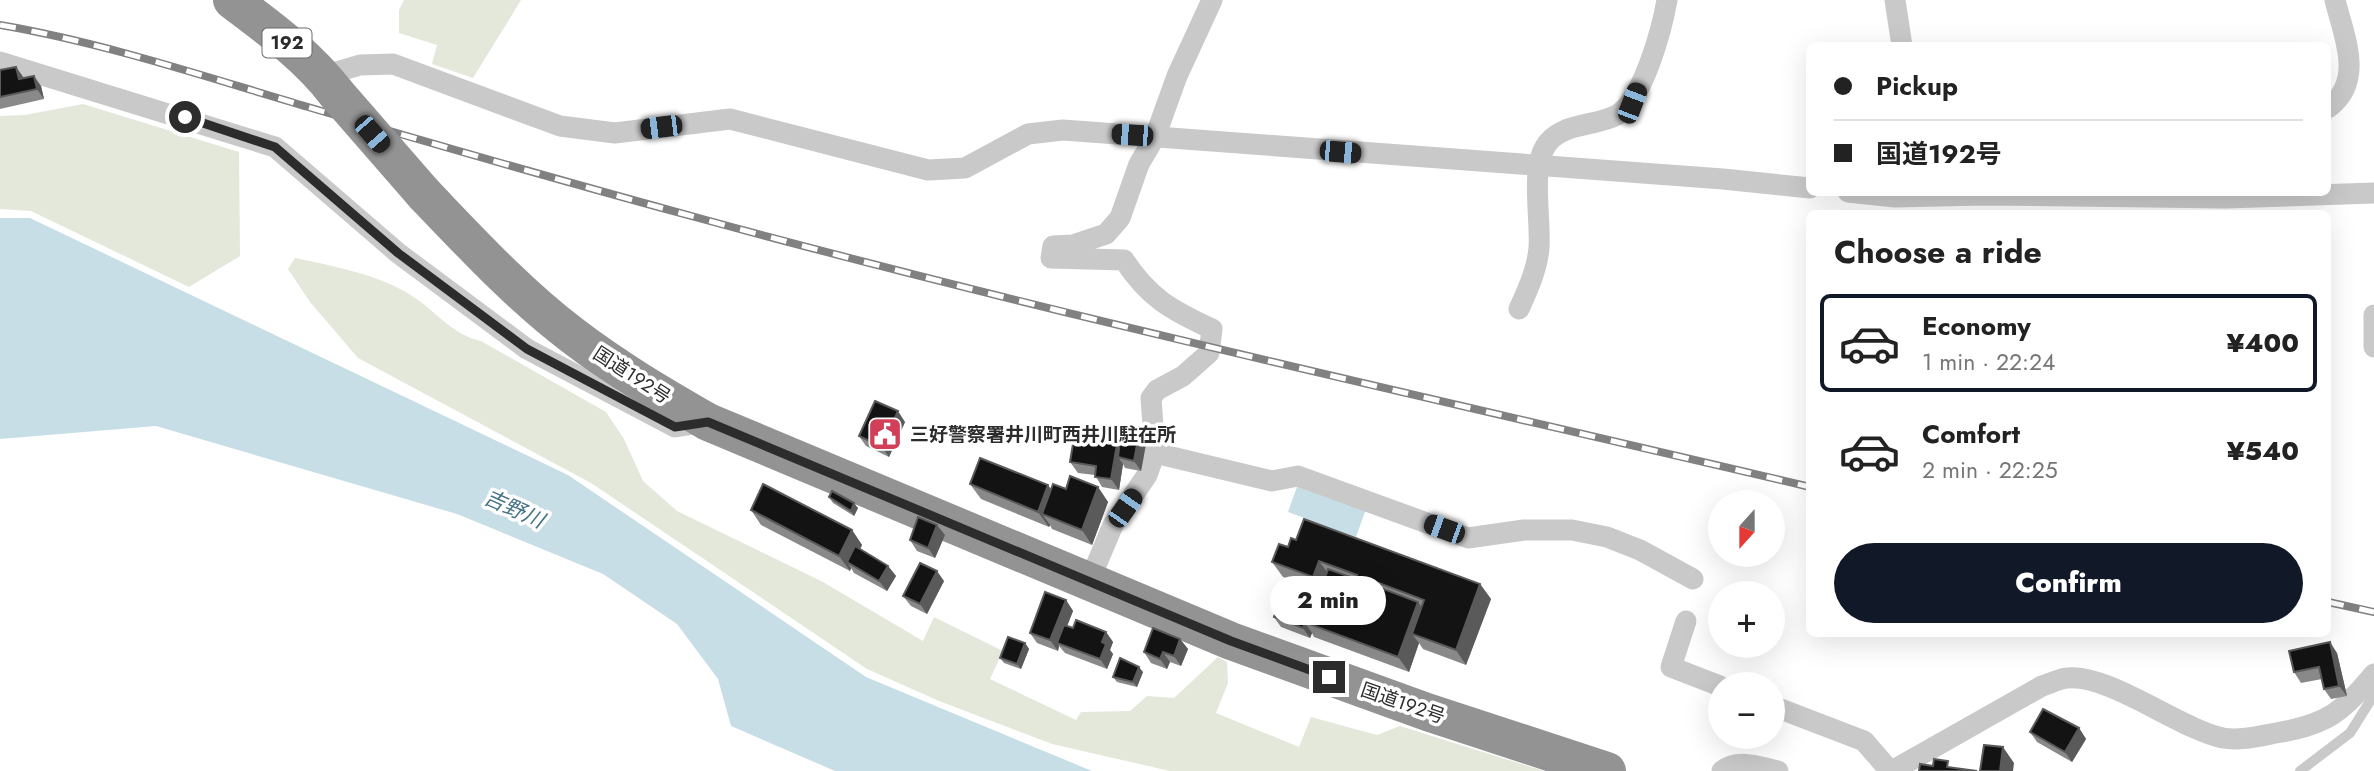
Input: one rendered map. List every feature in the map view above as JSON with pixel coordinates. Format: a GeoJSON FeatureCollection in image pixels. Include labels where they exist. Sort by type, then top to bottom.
{"type":"FeatureCollection","features":[{"type":"Feature","properties":{"kind":"highway","name":"国道192号"},"geometry":{"type":"LineString","coordinates":[[232,0],[281,37],[330,85],[424,194],[486,259],[571,334],[659,394],[708,422],[1231,641],[1427,712],[1607,771]]}},
{"type":"Feature","properties":{"kind":"street"},"geometry":{"type":"LineString","coordinates":[[1089,582],[1113,524],[1147,475],[1155,453],[1152,398],[1157,390],[1183,376],[1209,353],[1212,329],[1167,308],[1141,286],[1124,260],[1051,258],[1053,246],[1073,245],[1106,234],[1120,218],[1139,164],[1155,137],[1177,76],[1212,0]]}},
{"type":"Feature","properties":{"kind":"street"},"geometry":{"type":"LineString","coordinates":[[1519,309],[1533,275],[1539,249],[1539,168],[1545,146],[1564,130],[1616,116],[1632,103],[1662,29],[1667,0]]}},
{"type":"Feature","properties":{"kind":"street"},"geometry":{"type":"LineString","coordinates":[[1895,0],[1901,42]]}},
{"type":"Feature","properties":{"kind":"street"},"geometry":{"type":"LineString","coordinates":[[2331,105],[2347,88],[2350,63],[2335,0]]}},
{"type":"Feature","properties":{"kind":"street"},"geometry":{"type":"LineString","coordinates":[[0,62],[275,147],[398,253],[527,349],[675,427],[708,422]]}},
{"type":"Feature","properties":{"kind":"street"},"geometry":{"type":"LineString","coordinates":[[330,85],[360,65],[393,64],[559,126],[615,133],[730,119],[928,170],[965,168],[1028,134],[1063,130],[1539,168],[1723,179],[1806,188]]}},
{"type":"Feature","properties":{"kind":"street"},"geometry":{"type":"LineString","coordinates":[[2233,196],[2293,204],[2374,193]]}},
{"type":"Feature","properties":{"kind":"street"},"geometry":{"type":"LineString","coordinates":[[1880,196],[1919,201],[1974,196]]}},
{"type":"Feature","properties":{"kind":"street"},"geometry":{"type":"LineString","coordinates":[[2374,316],[2374,347]]}},
{"type":"Feature","properties":{"kind":"street"},"geometry":{"type":"LineString","coordinates":[[1155,453],[1272,481],[1298,476],[1468,538],[1524,530],[1572,530],[1607,537],[1640,550],[1693,579]]}},
{"type":"Feature","properties":{"kind":"street"},"geometry":{"type":"LineString","coordinates":[[1686,621],[1671,667],[1708,681]]}},
{"type":"Feature","properties":{"kind":"street"},"geometry":{"type":"LineString","coordinates":[[1785,711],[1864,741],[1891,771],[2042,686],[2068,678],[2095,683],[2164,711],[2200,730],[2225,738],[2289,731],[2333,716],[2350,704],[2374,674]]}},
{"type":"Feature","properties":{"kind":"street"},"geometry":{"type":"LineString","coordinates":[[1722,771],[1730,764],[1738,763],[1778,771]]}},
{"type":"Feature","properties":{"kind":"lane"},"geometry":{"type":"LineString","coordinates":[[2300,771],[2350,733],[2374,695]]}},
{"type":"Feature","properties":{"kind":"shaded area"},"geometry":{"type":"Polygon","coordinates":[[[404,0],[521,0],[473,78],[432,64],[437,45],[399,33],[399,10],[404,0]]]}},
{"type":"Feature","properties":{"kind":"shaded area"},"geometry":{"type":"Polygon","coordinates":[[[83,104],[239,152],[240,256],[189,287],[31,211],[0,209],[0,116],[25,115],[83,104]]]}},
{"type":"Feature","properties":{"kind":"shaded area"},"geometry":{"type":"Polygon","coordinates":[[[295,258],[359,273],[405,292],[463,334],[481,341],[606,412],[624,439],[643,481],[677,511],[823,582],[923,641],[934,617],[1003,651],[990,679],[1076,720],[1081,712],[1130,711],[1147,696],[1174,698],[1218,657],[1227,662],[1228,683],[1216,713],[1299,747],[1311,717],[1377,735],[1400,726],[1544,771],[1170,771],[1052,744],[939,701],[867,669],[591,483],[358,358],[310,302],[288,269],[295,258]]]}},
{"type":"Feature","properties":{"kind":"water","name":"吉野川"},"geometry":{"type":"Polygon","coordinates":[[[0,218],[30,218],[568,475],[866,677],[1092,771],[835,771],[731,726],[718,679],[677,624],[603,574],[457,514],[156,426],[0,439],[0,218]]]}},
{"type":"Feature","properties":{"kind":"water"},"geometry":{"type":"Polygon","coordinates":[[[1298,484],[1366,509],[1356,537],[1288,512],[1298,484]]]}},
{"type":"Feature","properties":{"kind":"building"},"geometry":{"type":"Polygon","coordinates":[[[16,67],[19,79],[34,76],[37,89],[0,97],[0,70],[16,67]]]}},
{"type":"Feature","properties":{"kind":"building"},"geometry":{"type":"Polygon","coordinates":[[[875,401],[898,411],[882,447],[859,436],[875,401]]]}},
{"type":"Feature","properties":{"kind":"building"},"geometry":{"type":"Polygon","coordinates":[[[1121,431],[1139,434],[1134,461],[1118,457],[1121,431]]]}},
{"type":"Feature","properties":{"kind":"building"},"geometry":{"type":"Polygon","coordinates":[[[1075,432],[1118,439],[1111,479],[1095,477],[1096,466],[1070,462],[1075,432]]]}},
{"type":"Feature","properties":{"kind":"building"},"geometry":{"type":"Polygon","coordinates":[[[980,458],[1048,485],[1038,512],[970,484],[980,458]]]}},
{"type":"Feature","properties":{"kind":"building"},"geometry":{"type":"Polygon","coordinates":[[[1070,476],[1098,487],[1082,530],[1042,514],[1053,484],[1066,489],[1070,476]]]}},
{"type":"Feature","properties":{"kind":"building"},"geometry":{"type":"Polygon","coordinates":[[[763,484],[852,530],[839,556],[751,510],[763,484]]]}},
{"type":"Feature","properties":{"kind":"building"},"geometry":{"type":"Polygon","coordinates":[[[832,491],[854,503],[851,511],[829,497],[832,491]]]}},
{"type":"Feature","properties":{"kind":"building"},"geometry":{"type":"Polygon","coordinates":[[[918,517],[937,525],[928,548],[910,540],[918,517]]]}},
{"type":"Feature","properties":{"kind":"building"},"geometry":{"type":"Polygon","coordinates":[[[1304,519],[1480,584],[1456,650],[1412,634],[1424,600],[1379,583],[1378,587],[1418,602],[1398,657],[1304,622],[1320,579],[1324,581],[1328,569],[1356,579],[1357,575],[1319,561],[1313,577],[1272,562],[1279,544],[1288,547],[1291,538],[1296,540],[1304,519]]]}},
{"type":"Feature","properties":{"kind":"building"},"geometry":{"type":"Polygon","coordinates":[[[855,546],[888,566],[879,581],[847,562],[855,546]]]}},
{"type":"Feature","properties":{"kind":"building"},"geometry":{"type":"Polygon","coordinates":[[[920,563],[937,571],[920,604],[903,596],[920,563]]]}},
{"type":"Feature","properties":{"kind":"building"},"geometry":{"type":"Polygon","coordinates":[[[1285,587],[1313,598],[1303,628],[1274,617],[1285,587]]]}},
{"type":"Feature","properties":{"kind":"building"},"geometry":{"type":"Polygon","coordinates":[[[1045,592],[1066,600],[1050,640],[1030,633],[1045,592]]]}},
{"type":"Feature","properties":{"kind":"building"},"geometry":{"type":"Polygon","coordinates":[[[1076,620],[1106,632],[1102,642],[1106,644],[1100,659],[1057,643],[1064,625],[1073,628],[1076,620]]]}},
{"type":"Feature","properties":{"kind":"building"},"geometry":{"type":"Polygon","coordinates":[[[1153,628],[1180,639],[1174,656],[1163,652],[1160,659],[1144,652],[1153,628]]]}},
{"type":"Feature","properties":{"kind":"building"},"geometry":{"type":"Polygon","coordinates":[[[1008,637],[1025,643],[1017,664],[1000,658],[1008,637]]]}},
{"type":"Feature","properties":{"kind":"building"},"geometry":{"type":"Polygon","coordinates":[[[2330,642],[2339,686],[2324,689],[2319,667],[2294,672],[2289,651],[2330,642]]]}},
{"type":"Feature","properties":{"kind":"building"},"geometry":{"type":"Polygon","coordinates":[[[1120,658],[1139,667],[1133,682],[1113,677],[1120,658]]]}},
{"type":"Feature","properties":{"kind":"building"},"geometry":{"type":"Polygon","coordinates":[[[2043,709],[2079,728],[2065,752],[2030,732],[2043,709]]]}},
{"type":"Feature","properties":{"kind":"building"},"geometry":{"type":"Polygon","coordinates":[[[1984,745],[2003,747],[2000,771],[1980,771],[1984,745]]]}},
{"type":"Feature","properties":{"kind":"building"},"geometry":{"type":"Polygon","coordinates":[[[1934,759],[1948,761],[1947,767],[1977,771],[1919,771],[1920,764],[1933,766],[1934,759]]]}},
{"type":"Feature","properties":{"kind":"railway"},"geometry":{"type":"LineString","coordinates":[[0,25],[117,51],[556,179],[843,256],[1256,358],[1806,486]]}},
{"type":"Feature","properties":{"kind":"railway"},"geometry":{"type":"LineString","coordinates":[[2331,603],[2374,612]]}},
{"type":"Feature","properties":{"kind":"place","name":"三好警察署井川町西井川駐在所"},"geometry":{"type":"Point","coordinates":[885,434]}},
{"type":"Feature","properties":{"kind":"route"},"geometry":{"type":"LineString","coordinates":[[185,117],[275,147],[433,282],[527,349],[629,405],[675,427],[708,422],[1231,641],[1329,677]]}}]}
